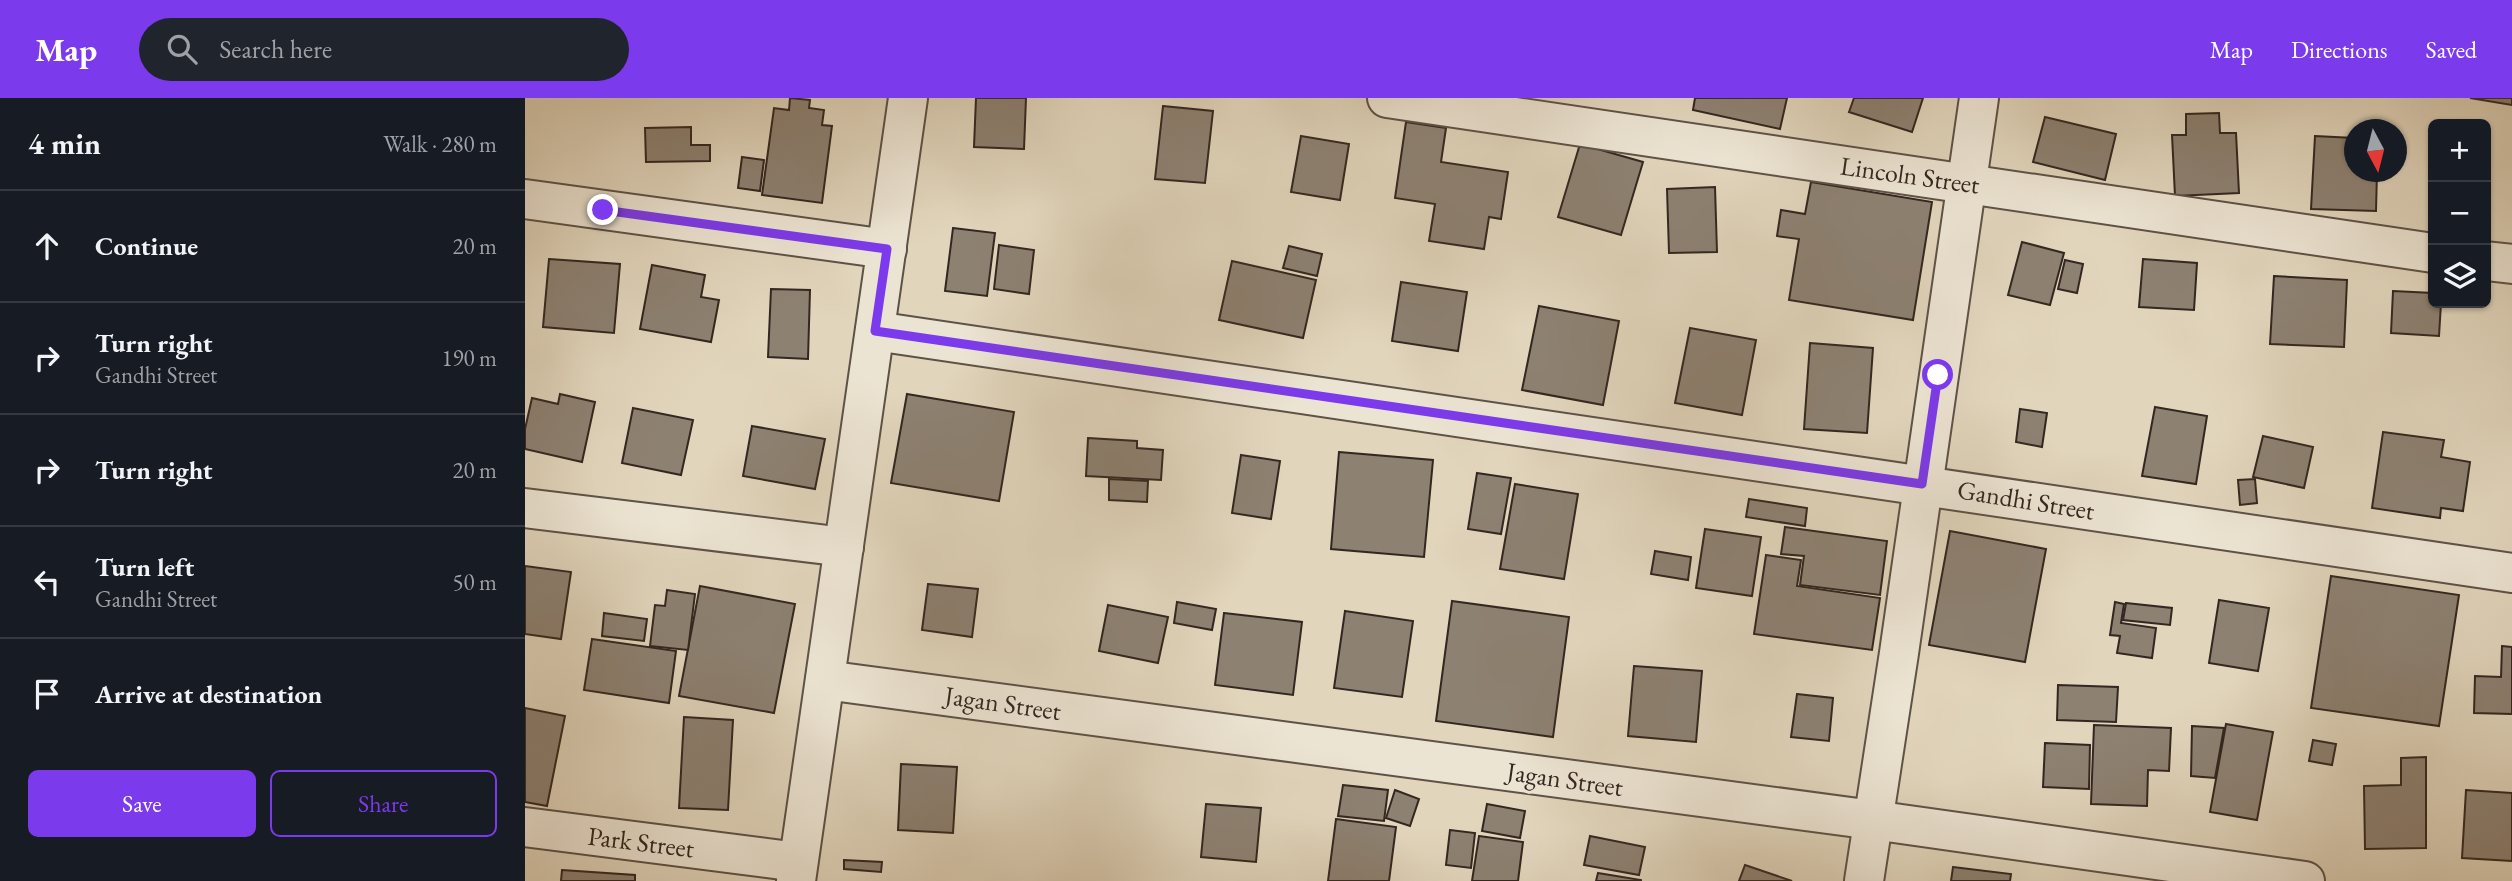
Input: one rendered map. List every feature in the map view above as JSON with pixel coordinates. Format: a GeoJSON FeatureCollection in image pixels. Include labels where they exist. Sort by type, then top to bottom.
{"type":"FeatureCollection","features":[{"type":"Feature","properties":{"kind":"street"},"geometry":{"type":"LineString","coordinates":[[797,872],[908,98]]}},
{"type":"Feature","properties":{"kind":"street","name":"Lincoln Street"},"geometry":{"type":"LineString","coordinates":[[1387,98],[2428,252]]}},
{"type":"Feature","properties":{"kind":"street"},"geometry":{"type":"LineString","coordinates":[[1864,881],[1905,617],[1979,98]]}},
{"type":"Feature","properties":{"kind":"street"},"geometry":{"type":"LineString","coordinates":[[525,199],[887,249]]}},
{"type":"Feature","properties":{"kind":"street"},"geometry":{"type":"LineString","coordinates":[[2491,262],[2512,264]]}},
{"type":"Feature","properties":{"kind":"street","name":"Gandhi Street"},"geometry":{"type":"LineString","coordinates":[[875,331],[2512,573]]}},
{"type":"Feature","properties":{"kind":"street"},"geometry":{"type":"LineString","coordinates":[[525,508],[844,547]]}},
{"type":"Feature","properties":{"kind":"street","name":"Jagan Street"},"geometry":{"type":"LineString","coordinates":[[825,680],[1873,820],[2305,881]]}},
{"type":"Feature","properties":{"kind":"street","name":"Park Street"},"geometry":{"type":"LineString","coordinates":[[525,827],[797,872]]}},
{"type":"Feature","properties":{"kind":"building"},"geometry":{"type":"Polygon","coordinates":[[[790,98],[810,100],[809,108],[824,110],[822,125],[832,126],[822,203],[762,195],[774,108],[789,110],[790,98]]]}},
{"type":"Feature","properties":{"kind":"building"},"geometry":{"type":"Polygon","coordinates":[[[976,98],[1026,98],[1024,149],[974,147],[976,98]]]}},
{"type":"Feature","properties":{"kind":"building"},"geometry":{"type":"Polygon","coordinates":[[[1695,98],[1787,98],[1780,129],[1693,110],[1695,98]]]}},
{"type":"Feature","properties":{"kind":"building"},"geometry":{"type":"Polygon","coordinates":[[[1854,98],[1923,98],[1912,132],[1849,112],[1854,98]]]}},
{"type":"Feature","properties":{"kind":"building"},"geometry":{"type":"Polygon","coordinates":[[[2470,98],[2512,98],[2512,105],[2470,98]]]}},
{"type":"Feature","properties":{"kind":"building"},"geometry":{"type":"Polygon","coordinates":[[[1163,106],[1213,111],[1205,183],[1155,179],[1163,106]]]}},
{"type":"Feature","properties":{"kind":"building"},"geometry":{"type":"Polygon","coordinates":[[[2219,113],[2220,133],[2236,133],[2239,193],[2175,196],[2172,135],[2186,135],[2186,114],[2219,113]]]}},
{"type":"Feature","properties":{"kind":"building"},"geometry":{"type":"Polygon","coordinates":[[[2045,117],[2116,134],[2105,180],[2033,162],[2045,117]]]}},
{"type":"Feature","properties":{"kind":"building"},"geometry":{"type":"Polygon","coordinates":[[[1406,122],[1446,128],[1441,162],[1508,172],[1501,219],[1489,217],[1484,249],[1429,241],[1435,204],[1395,198],[1406,122]]]}},
{"type":"Feature","properties":{"kind":"building"},"geometry":{"type":"Polygon","coordinates":[[[691,127],[691,145],[710,145],[710,161],[646,162],[645,128],[691,127]]]}},
{"type":"Feature","properties":{"kind":"building"},"geometry":{"type":"Polygon","coordinates":[[[1301,136],[1349,144],[1340,200],[1291,192],[1301,136]]]}},
{"type":"Feature","properties":{"kind":"building"},"geometry":{"type":"Polygon","coordinates":[[[2315,136],[2344,137],[2344,182],[2377,182],[2376,211],[2311,209],[2315,136]]]}},
{"type":"Feature","properties":{"kind":"building"},"geometry":{"type":"Polygon","coordinates":[[[1580,144],[1643,162],[1621,235],[1558,217],[1580,144]]]}},
{"type":"Feature","properties":{"kind":"building"},"geometry":{"type":"Polygon","coordinates":[[[742,157],[764,160],[760,191],[738,188],[742,157]]]}},
{"type":"Feature","properties":{"kind":"building"},"geometry":{"type":"Polygon","coordinates":[[[1811,182],[1932,202],[1913,320],[1789,300],[1799,239],[1777,236],[1781,210],[1805,214],[1811,182]]]}},
{"type":"Feature","properties":{"kind":"building"},"geometry":{"type":"Polygon","coordinates":[[[1715,187],[1717,252],[1669,253],[1667,189],[1715,187]]]}},
{"type":"Feature","properties":{"kind":"building"},"geometry":{"type":"Polygon","coordinates":[[[953,228],[995,233],[987,296],[945,291],[953,228]]]}},
{"type":"Feature","properties":{"kind":"building"},"geometry":{"type":"Polygon","coordinates":[[[2022,242],[2064,253],[2050,305],[2008,295],[2022,242]]]}},
{"type":"Feature","properties":{"kind":"building"},"geometry":{"type":"Polygon","coordinates":[[[999,245],[1034,250],[1029,294],[994,289],[999,245]]]}},
{"type":"Feature","properties":{"kind":"building"},"geometry":{"type":"Polygon","coordinates":[[[1289,246],[1322,254],[1317,276],[1283,268],[1289,246]]]}},
{"type":"Feature","properties":{"kind":"building"},"geometry":{"type":"Polygon","coordinates":[[[549,259],[620,264],[614,333],[543,327],[549,259]]]}},
{"type":"Feature","properties":{"kind":"building"},"geometry":{"type":"Polygon","coordinates":[[[2143,259],[2197,263],[2194,310],[2139,307],[2143,259]]]}},
{"type":"Feature","properties":{"kind":"building"},"geometry":{"type":"Polygon","coordinates":[[[2065,260],[2083,264],[2077,293],[2058,289],[2065,260]]]}},
{"type":"Feature","properties":{"kind":"building"},"geometry":{"type":"Polygon","coordinates":[[[1232,261],[1316,280],[1303,338],[1219,320],[1232,261]]]}},
{"type":"Feature","properties":{"kind":"building"},"geometry":{"type":"Polygon","coordinates":[[[652,265],[705,275],[701,297],[719,300],[711,342],[640,329],[652,265]]]}},
{"type":"Feature","properties":{"kind":"building"},"geometry":{"type":"Polygon","coordinates":[[[2274,276],[2347,280],[2344,347],[2270,344],[2274,276]]]}},
{"type":"Feature","properties":{"kind":"building"},"geometry":{"type":"Polygon","coordinates":[[[1401,282],[1467,292],[1458,351],[1392,341],[1401,282]]]}},
{"type":"Feature","properties":{"kind":"building"},"geometry":{"type":"Polygon","coordinates":[[[771,289],[810,290],[808,359],[768,357],[771,289]]]}},
{"type":"Feature","properties":{"kind":"building"},"geometry":{"type":"Polygon","coordinates":[[[2393,291],[2428,293],[2428,308],[2441,308],[2439,336],[2391,333],[2393,291]]]}},
{"type":"Feature","properties":{"kind":"building"},"geometry":{"type":"Polygon","coordinates":[[[1539,306],[1619,321],[1603,405],[1522,390],[1539,306]]]}},
{"type":"Feature","properties":{"kind":"building"},"geometry":{"type":"Polygon","coordinates":[[[1690,328],[1756,340],[1742,415],[1675,403],[1690,328]]]}},
{"type":"Feature","properties":{"kind":"building"},"geometry":{"type":"Polygon","coordinates":[[[1810,343],[1873,348],[1867,433],[1804,429],[1810,343]]]}},
{"type":"Feature","properties":{"kind":"building"},"geometry":{"type":"Polygon","coordinates":[[[560,394],[595,402],[582,462],[525,449],[525,429],[532,398],[558,404],[560,394]]]}},
{"type":"Feature","properties":{"kind":"building"},"geometry":{"type":"Polygon","coordinates":[[[907,394],[1014,412],[999,501],[891,483],[907,394]]]}},
{"type":"Feature","properties":{"kind":"building"},"geometry":{"type":"Polygon","coordinates":[[[2155,407],[2207,416],[2196,484],[2142,476],[2155,407]]]}},
{"type":"Feature","properties":{"kind":"building"},"geometry":{"type":"Polygon","coordinates":[[[633,408],[693,420],[681,475],[622,463],[633,408]]]}},
{"type":"Feature","properties":{"kind":"building"},"geometry":{"type":"Polygon","coordinates":[[[2020,409],[2047,413],[2042,447],[2016,442],[2020,409]]]}},
{"type":"Feature","properties":{"kind":"building"},"geometry":{"type":"Polygon","coordinates":[[[752,426],[825,439],[815,489],[743,476],[752,426]]]}},
{"type":"Feature","properties":{"kind":"building"},"geometry":{"type":"Polygon","coordinates":[[[2383,432],[2444,440],[2441,457],[2470,462],[2463,511],[2441,508],[2440,518],[2372,508],[2383,432]]]}},
{"type":"Feature","properties":{"kind":"building"},"geometry":{"type":"Polygon","coordinates":[[[2263,436],[2313,447],[2304,488],[2253,477],[2263,436]]]}},
{"type":"Feature","properties":{"kind":"building"},"geometry":{"type":"Polygon","coordinates":[[[1088,438],[1137,441],[1137,448],[1163,450],[1161,480],[1086,476],[1088,438]]]}},
{"type":"Feature","properties":{"kind":"building"},"geometry":{"type":"Polygon","coordinates":[[[1339,452],[1433,460],[1424,557],[1331,549],[1339,452]]]}},
{"type":"Feature","properties":{"kind":"building"},"geometry":{"type":"Polygon","coordinates":[[[1241,455],[1280,461],[1271,519],[1232,513],[1241,455]]]}},
{"type":"Feature","properties":{"kind":"building"},"geometry":{"type":"Polygon","coordinates":[[[1477,473],[1511,478],[1501,534],[1468,529],[1477,473]]]}},
{"type":"Feature","properties":{"kind":"building"},"geometry":{"type":"Polygon","coordinates":[[[1109,479],[1148,481],[1147,502],[1109,500],[1109,479]]]}},
{"type":"Feature","properties":{"kind":"building"},"geometry":{"type":"Polygon","coordinates":[[[2255,479],[2257,503],[2240,505],[2238,480],[2255,479]]]}},
{"type":"Feature","properties":{"kind":"building"},"geometry":{"type":"Polygon","coordinates":[[[1515,484],[1578,494],[1564,579],[1500,569],[1515,484]]]}},
{"type":"Feature","properties":{"kind":"building"},"geometry":{"type":"Polygon","coordinates":[[[1749,499],[1807,508],[1805,526],[1746,517],[1749,499]]]}},
{"type":"Feature","properties":{"kind":"building"},"geometry":{"type":"Polygon","coordinates":[[[1785,527],[1887,541],[1880,595],[1800,585],[1804,556],[1781,554],[1785,527]]]}},
{"type":"Feature","properties":{"kind":"building"},"geometry":{"type":"Polygon","coordinates":[[[1705,529],[1761,537],[1752,596],[1696,588],[1705,529]]]}},
{"type":"Feature","properties":{"kind":"building"},"geometry":{"type":"Polygon","coordinates":[[[1950,531],[2046,549],[2025,662],[1929,645],[1950,531]]]}},
{"type":"Feature","properties":{"kind":"building"},"geometry":{"type":"Polygon","coordinates":[[[1655,551],[1691,557],[1688,580],[1651,574],[1655,551]]]}},
{"type":"Feature","properties":{"kind":"building"},"geometry":{"type":"Polygon","coordinates":[[[1766,555],[1801,560],[1797,586],[1880,598],[1872,650],[1754,634],[1766,555]]]}},
{"type":"Feature","properties":{"kind":"building"},"geometry":{"type":"Polygon","coordinates":[[[525,566],[571,572],[561,639],[525,634],[525,566]]]}},
{"type":"Feature","properties":{"kind":"building"},"geometry":{"type":"Polygon","coordinates":[[[2331,576],[2459,595],[2439,726],[2311,708],[2331,576]]]}},
{"type":"Feature","properties":{"kind":"building"},"geometry":{"type":"Polygon","coordinates":[[[928,584],[978,589],[972,637],[922,630],[928,584]]]}},
{"type":"Feature","properties":{"kind":"building"},"geometry":{"type":"Polygon","coordinates":[[[700,586],[795,604],[774,713],[679,696],[700,586]]]}},
{"type":"Feature","properties":{"kind":"building"},"geometry":{"type":"Polygon","coordinates":[[[667,590],[695,594],[688,650],[650,646],[655,605],[665,606],[667,590]]]}},
{"type":"Feature","properties":{"kind":"building"},"geometry":{"type":"Polygon","coordinates":[[[2219,600],[2269,608],[2258,671],[2209,663],[2219,600]]]}},
{"type":"Feature","properties":{"kind":"building"},"geometry":{"type":"Polygon","coordinates":[[[1452,601],[1569,617],[1553,737],[1436,721],[1452,601]]]}},
{"type":"Feature","properties":{"kind":"building"},"geometry":{"type":"Polygon","coordinates":[[[1177,602],[1216,609],[1212,630],[1174,623],[1177,602]]]}},
{"type":"Feature","properties":{"kind":"building"},"geometry":{"type":"Polygon","coordinates":[[[2115,602],[2124,604],[2121,623],[2156,628],[2152,658],[2117,653],[2120,636],[2110,635],[2115,602]]]}},
{"type":"Feature","properties":{"kind":"building"},"geometry":{"type":"Polygon","coordinates":[[[2126,603],[2172,608],[2170,625],[2123,620],[2126,603]]]}},
{"type":"Feature","properties":{"kind":"building"},"geometry":{"type":"Polygon","coordinates":[[[1108,605],[1168,617],[1158,663],[1099,651],[1108,605]]]}},
{"type":"Feature","properties":{"kind":"building"},"geometry":{"type":"Polygon","coordinates":[[[1345,611],[1413,621],[1402,697],[1334,688],[1345,611]]]}},
{"type":"Feature","properties":{"kind":"building"},"geometry":{"type":"Polygon","coordinates":[[[604,613],[647,619],[644,641],[602,636],[604,613]]]}},
{"type":"Feature","properties":{"kind":"building"},"geometry":{"type":"Polygon","coordinates":[[[1224,613],[1302,622],[1293,695],[1215,685],[1224,613]]]}},
{"type":"Feature","properties":{"kind":"building"},"geometry":{"type":"Polygon","coordinates":[[[592,639],[676,651],[669,703],[584,690],[592,639]]]}},
{"type":"Feature","properties":{"kind":"building"},"geometry":{"type":"Polygon","coordinates":[[[2502,646],[2512,647],[2512,714],[2474,713],[2475,676],[2501,677],[2502,646]]]}},
{"type":"Feature","properties":{"kind":"building"},"geometry":{"type":"Polygon","coordinates":[[[1634,666],[1702,671],[1696,742],[1628,736],[1634,666]]]}},
{"type":"Feature","properties":{"kind":"building"},"geometry":{"type":"Polygon","coordinates":[[[2058,685],[2118,687],[2116,722],[2057,720],[2058,685]]]}},
{"type":"Feature","properties":{"kind":"building"},"geometry":{"type":"Polygon","coordinates":[[[1797,694],[1833,698],[1829,741],[1791,737],[1797,694]]]}},
{"type":"Feature","properties":{"kind":"building"},"geometry":{"type":"Polygon","coordinates":[[[525,708],[565,716],[547,806],[525,802],[525,708]]]}},
{"type":"Feature","properties":{"kind":"building"},"geometry":{"type":"Polygon","coordinates":[[[684,717],[733,720],[728,810],[679,808],[684,717]]]}},
{"type":"Feature","properties":{"kind":"building"},"geometry":{"type":"Polygon","coordinates":[[[2226,724],[2273,732],[2257,820],[2210,812],[2226,724]]]}},
{"type":"Feature","properties":{"kind":"building"},"geometry":{"type":"Polygon","coordinates":[[[2094,725],[2171,728],[2169,771],[2148,770],[2147,806],[2091,804],[2094,725]]]}},
{"type":"Feature","properties":{"kind":"building"},"geometry":{"type":"Polygon","coordinates":[[[2192,726],[2224,728],[2215,778],[2191,776],[2192,726]]]}},
{"type":"Feature","properties":{"kind":"building"},"geometry":{"type":"Polygon","coordinates":[[[2313,740],[2336,744],[2332,765],[2309,761],[2313,740]]]}},
{"type":"Feature","properties":{"kind":"building"},"geometry":{"type":"Polygon","coordinates":[[[2045,743],[2090,745],[2089,789],[2043,787],[2045,743]]]}},
{"type":"Feature","properties":{"kind":"building"},"geometry":{"type":"Polygon","coordinates":[[[2426,757],[2426,848],[2365,849],[2364,786],[2401,785],[2401,758],[2426,757]]]}},
{"type":"Feature","properties":{"kind":"building"},"geometry":{"type":"Polygon","coordinates":[[[901,764],[957,767],[953,833],[898,830],[901,764]]]}},
{"type":"Feature","properties":{"kind":"building"},"geometry":{"type":"Polygon","coordinates":[[[1343,785],[1388,790],[1384,821],[1338,816],[1343,785]]]}},
{"type":"Feature","properties":{"kind":"building"},"geometry":{"type":"Polygon","coordinates":[[[1395,790],[1419,799],[1410,826],[1386,818],[1395,790]]]}},
{"type":"Feature","properties":{"kind":"building"},"geometry":{"type":"Polygon","coordinates":[[[2466,790],[2512,793],[2512,861],[2462,858],[2466,790]]]}},
{"type":"Feature","properties":{"kind":"building"},"geometry":{"type":"Polygon","coordinates":[[[1206,804],[1261,808],[1256,862],[1201,857],[1206,804]]]}},
{"type":"Feature","properties":{"kind":"building"},"geometry":{"type":"Polygon","coordinates":[[[1487,804],[1525,811],[1520,838],[1482,831],[1487,804]]]}},
{"type":"Feature","properties":{"kind":"building"},"geometry":{"type":"Polygon","coordinates":[[[1336,819],[1396,827],[1389,881],[1328,881],[1336,819]]]}},
{"type":"Feature","properties":{"kind":"building"},"geometry":{"type":"Polygon","coordinates":[[[1450,830],[1475,833],[1471,868],[1446,865],[1450,830]]]}},
{"type":"Feature","properties":{"kind":"building"},"geometry":{"type":"Polygon","coordinates":[[[1479,836],[1523,842],[1518,881],[1472,881],[1479,836]]]}},
{"type":"Feature","properties":{"kind":"building"},"geometry":{"type":"Polygon","coordinates":[[[1590,836],[1645,847],[1639,875],[1584,865],[1590,836]]]}},
{"type":"Feature","properties":{"kind":"building"},"geometry":{"type":"Polygon","coordinates":[[[844,860],[882,862],[881,872],[844,869],[844,860]]]}},
{"type":"Feature","properties":{"kind":"building"},"geometry":{"type":"Polygon","coordinates":[[[1745,865],[1792,881],[1739,881],[1745,865]]]}},
{"type":"Feature","properties":{"kind":"building"},"geometry":{"type":"Polygon","coordinates":[[[1953,867],[2011,874],[2010,881],[1951,881],[1953,867]]]}},
{"type":"Feature","properties":{"kind":"building"},"geometry":{"type":"Polygon","coordinates":[[[562,870],[635,875],[635,881],[561,881],[562,870]]]}},
{"type":"Feature","properties":{"kind":"building"},"geometry":{"type":"Polygon","coordinates":[[[1598,873],[1641,880],[1641,881],[1596,881],[1598,873]]]}},
{"type":"Feature","properties":{"kind":"route"},"geometry":{"type":"LineString","coordinates":[[603,210],[887,249],[875,331],[1922,484],[1938,375]]}}]}
